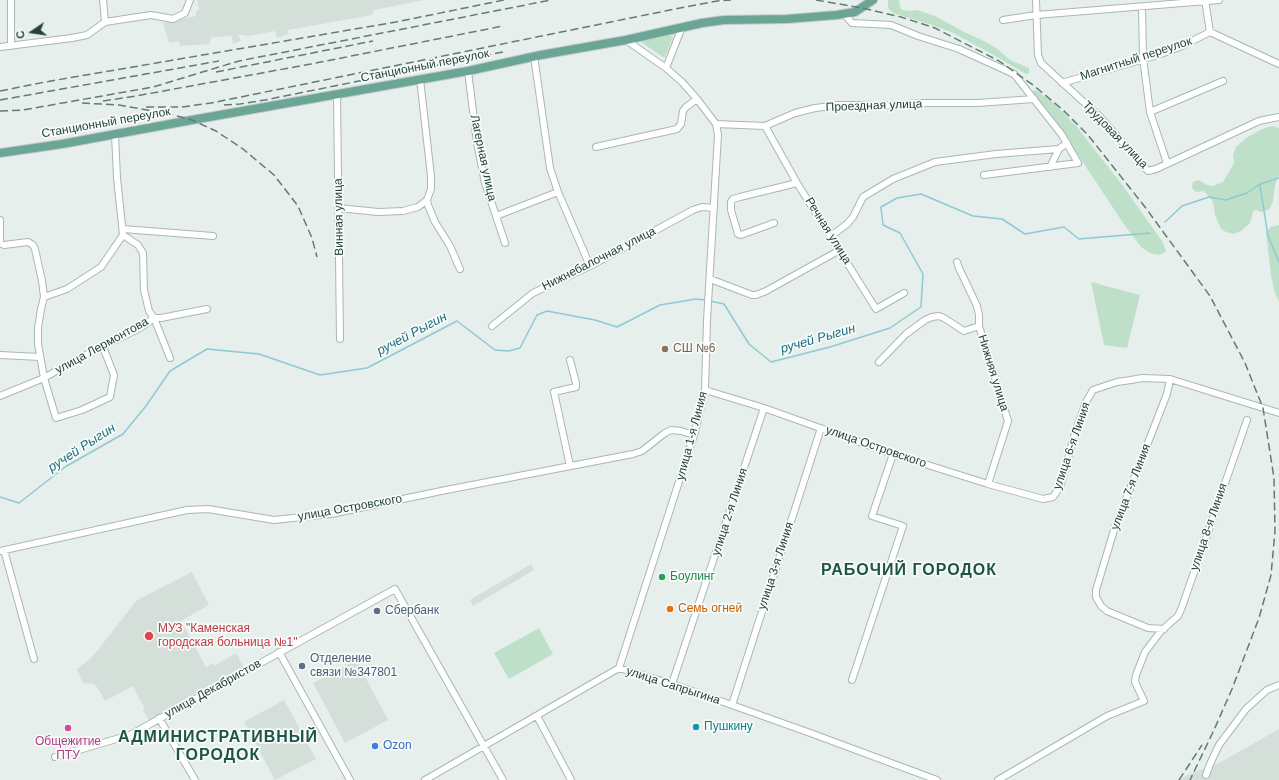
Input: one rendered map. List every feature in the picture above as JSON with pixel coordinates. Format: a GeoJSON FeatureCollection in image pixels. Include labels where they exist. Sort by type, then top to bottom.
{"type":"FeatureCollection","features":[{"type":"Feature","properties":{"kind":"main road","name":"Станционный переулок"},"geometry":{"type":"LineString","coordinates":[[0,153],[62,144],[468,71],[534,56],[626,40],[682,27],[724,20],[787,19],[844,14],[855,12],[870,2]]}},
{"type":"Feature","properties":{"kind":"street"},"geometry":{"type":"LineString","coordinates":[[10,46],[11,0]]}},
{"type":"Feature","properties":{"kind":"street"},"geometry":{"type":"LineString","coordinates":[[103,0],[105,22]]}},
{"type":"Feature","properties":{"kind":"street"},"geometry":{"type":"LineString","coordinates":[[0,47],[87,35],[105,22],[151,15],[173,19],[185,13],[190,0]]}},
{"type":"Feature","properties":{"kind":"street","name":"Трудовая улица"},"geometry":{"type":"LineString","coordinates":[[1036,0],[1039,59],[1045,68],[1100,117],[1148,171],[1152,171],[1258,122],[1279,117]]}},
{"type":"Feature","properties":{"kind":"street"},"geometry":{"type":"LineString","coordinates":[[1003,20],[1036,15],[1219,0]]}},
{"type":"Feature","properties":{"kind":"street"},"geometry":{"type":"LineString","coordinates":[[1206,1],[1210,32],[1279,64]]}},
{"type":"Feature","properties":{"kind":"street"},"geometry":{"type":"LineString","coordinates":[[1142,7],[1143,58],[1150,112],[1167,163]]}},
{"type":"Feature","properties":{"kind":"street"},"geometry":{"type":"LineString","coordinates":[[844,14],[849,21],[855,24],[891,24],[918,36],[979,57],[1014,74],[1067,143],[1078,163],[984,175]]}},
{"type":"Feature","properties":{"kind":"street"},"geometry":{"type":"LineString","coordinates":[[666,68],[682,27]]}},
{"type":"Feature","properties":{"kind":"street","name":"Магнитный переулок"},"geometry":{"type":"LineString","coordinates":[[1062,83],[1182,46],[1210,32]]}},
{"type":"Feature","properties":{"kind":"street"},"geometry":{"type":"LineString","coordinates":[[626,40],[666,68],[682,82],[716,124]]}},
{"type":"Feature","properties":{"kind":"street"},"geometry":{"type":"LineString","coordinates":[[534,56],[550,168],[558,192],[590,266]]}},
{"type":"Feature","properties":{"kind":"street","name":"Лагерная улица"},"geometry":{"type":"LineString","coordinates":[[468,71],[477,143],[485,182],[505,243]]}},
{"type":"Feature","properties":{"kind":"street"},"geometry":{"type":"LineString","coordinates":[[420,79],[431,176],[431,189],[427,200],[429,210],[446,238],[460,269]]}},
{"type":"Feature","properties":{"kind":"street"},"geometry":{"type":"LineString","coordinates":[[1150,112],[1224,81]]}},
{"type":"Feature","properties":{"kind":"street","name":"Винная улица"},"geometry":{"type":"LineString","coordinates":[[337,94],[340,339]]}},
{"type":"Feature","properties":{"kind":"street"},"geometry":{"type":"LineString","coordinates":[[596,147],[677,129],[681,124],[683,111],[697,99]]}},
{"type":"Feature","properties":{"kind":"street","name":"Проездная улица"},"geometry":{"type":"LineString","coordinates":[[716,124],[765,126],[795,113],[815,108],[839,106],[878,106],[922,103],[978,103],[1034,99]]}},
{"type":"Feature","properties":{"kind":"street","name":"улица 1-я Линия"},"geometry":{"type":"LineString","coordinates":[[619,668],[694,435],[705,390],[707,320],[718,135],[716,124]]}},
{"type":"Feature","properties":{"kind":"street","name":"Речная улица"},"geometry":{"type":"LineString","coordinates":[[765,126],[797,183],[832,236],[876,309],[904,293]]}},
{"type":"Feature","properties":{"kind":"street"},"geometry":{"type":"LineString","coordinates":[[44,297],[67,289],[101,267],[123,232],[117,178],[115,134]]}},
{"type":"Feature","properties":{"kind":"street"},"geometry":{"type":"LineString","coordinates":[[1050,167],[1060,148],[1067,143]]}},
{"type":"Feature","properties":{"kind":"street"},"geometry":{"type":"LineString","coordinates":[[832,236],[848,224],[863,197],[893,179],[935,162],[1060,148]]}},
{"type":"Feature","properties":{"kind":"street"},"geometry":{"type":"LineString","coordinates":[[774,223],[741,235],[738,234],[731,210],[732,202],[734,199],[740,197],[797,183]]}},
{"type":"Feature","properties":{"kind":"street"},"geometry":{"type":"LineString","coordinates":[[496,216],[558,192]]}},
{"type":"Feature","properties":{"kind":"street"},"geometry":{"type":"LineString","coordinates":[[339,208],[378,212],[403,211],[418,207],[427,200]]}},
{"type":"Feature","properties":{"kind":"street","name":"Нижнебалочная улица"},"geometry":{"type":"LineString","coordinates":[[492,326],[533,293],[590,266],[694,210],[702,207],[714,208]]}},
{"type":"Feature","properties":{"kind":"street"},"geometry":{"type":"LineString","coordinates":[[0,220],[0,242],[4,245],[28,242],[33,245],[42,281],[44,297],[38,328],[38,344],[44,378],[56,418],[82,410],[110,398],[114,375],[103,347]]}},
{"type":"Feature","properties":{"kind":"street"},"geometry":{"type":"LineString","coordinates":[[123,232],[213,236]]}},
{"type":"Feature","properties":{"kind":"street"},"geometry":{"type":"LineString","coordinates":[[123,232],[138,246],[143,253],[144,290],[150,311],[170,358]]}},
{"type":"Feature","properties":{"kind":"street"},"geometry":{"type":"LineString","coordinates":[[710,279],[752,295],[756,295],[840,250]]}},
{"type":"Feature","properties":{"kind":"street","name":"Нижняя улица"},"geometry":{"type":"LineString","coordinates":[[957,262],[977,306],[979,326],[1008,421],[988,484]]}},
{"type":"Feature","properties":{"kind":"street","name":"улица Лермонтова"},"geometry":{"type":"LineString","coordinates":[[0,396],[44,378],[70,363],[140,328],[154,318],[207,309]]}},
{"type":"Feature","properties":{"kind":"street","name":"Нижняя улица"},"geometry":{"type":"LineString","coordinates":[[879,362],[906,334],[925,320],[932,317],[939,316],[944,318],[964,331],[979,326]]}},
{"type":"Feature","properties":{"kind":"street"},"geometry":{"type":"LineString","coordinates":[[0,355],[40,357]]}},
{"type":"Feature","properties":{"kind":"street"},"geometry":{"type":"LineString","coordinates":[[570,360],[576,387],[554,392],[570,466]]}},
{"type":"Feature","properties":{"kind":"street","name":"улица 6-я Линия"},"geometry":{"type":"LineString","coordinates":[[1049,499],[1053,498],[1060,486],[1075,433],[1086,402],[1093,390],[1117,382],[1142,378],[1170,379]]}},
{"type":"Feature","properties":{"kind":"street"},"geometry":{"type":"LineString","coordinates":[[1170,379],[1279,413]]}},
{"type":"Feature","properties":{"kind":"street","name":"улица 7-я Линия"},"geometry":{"type":"LineString","coordinates":[[1164,629],[1148,628],[1113,614],[1101,606],[1096,597],[1096,590],[1115,527],[1164,401],[1170,379]]}},
{"type":"Feature","properties":{"kind":"street","name":"улица Островского"},"geometry":{"type":"LineString","coordinates":[[705,390],[764,408],[893,454],[988,484],[1038,498],[1049,499]]}},
{"type":"Feature","properties":{"kind":"street","name":"улица 2-я Линия"},"geometry":{"type":"LineString","coordinates":[[672,684],[764,408]]}},
{"type":"Feature","properties":{"kind":"street","name":"улица 8-я Линия"},"geometry":{"type":"LineString","coordinates":[[998,780],[1107,716],[1144,701],[1135,682],[1136,675],[1145,652],[1164,629],[1178,616],[1182,607],[1247,420]]}},
{"type":"Feature","properties":{"kind":"street","name":"улица 3-я Линия"},"geometry":{"type":"LineString","coordinates":[[732,705],[821,428]]}},
{"type":"Feature","properties":{"kind":"street","name":"улица Островского"},"geometry":{"type":"LineString","coordinates":[[2,551],[187,510],[208,509],[274,520],[331,514],[638,453],[671,430],[694,435]]}},
{"type":"Feature","properties":{"kind":"street"},"geometry":{"type":"LineString","coordinates":[[852,680],[903,526],[872,516],[893,454]]}},
{"type":"Feature","properties":{"kind":"street"},"geometry":{"type":"LineString","coordinates":[[2,551],[34,659]]}},
{"type":"Feature","properties":{"kind":"street","name":"улица Декабристов"},"geometry":{"type":"LineString","coordinates":[[55,757],[130,735],[395,589],[484,746]]}},
{"type":"Feature","properties":{"kind":"street"},"geometry":{"type":"LineString","coordinates":[[280,652],[350,780]]}},
{"type":"Feature","properties":{"kind":"street","name":"улица Сапрыгина"},"geometry":{"type":"LineString","coordinates":[[425,780],[619,668],[672,684],[732,705],[937,780]]}},
{"type":"Feature","properties":{"kind":"street"},"geometry":{"type":"LineString","coordinates":[[1206,775],[1220,745],[1246,709],[1266,690],[1279,685]]}},
{"type":"Feature","properties":{"kind":"street"},"geometry":{"type":"LineString","coordinates":[[537,716],[571,780]]}},
{"type":"Feature","properties":{"kind":"street"},"geometry":{"type":"LineString","coordinates":[[159,718],[195,780]]}},
{"type":"Feature","properties":{"kind":"street"},"geometry":{"type":"LineString","coordinates":[[484,746],[503,780]]}},
{"type":"Feature","properties":{"kind":"shaded area"},"geometry":{"type":"Polygon","coordinates":[[[197,0],[424,0],[374,10],[372,15],[288,30],[288,34],[277,38],[275,31],[248,36],[238,34],[241,41],[233,44],[232,36],[212,37],[209,44],[180,46],[179,41],[169,43],[163,23],[196,16],[196,11],[199,10],[197,0]]]}},
{"type":"Feature","properties":{"kind":"shaded area"},"geometry":{"type":"Polygon","coordinates":[[[531,564],[534,570],[473,606],[470,600],[531,564]]]}},
{"type":"Feature","properties":{"kind":"shaded area","name":"МУЗ \"Каменская городская больница №1\""},"geometry":{"type":"Polygon","coordinates":[[[192,572],[209,605],[181,621],[206,667],[212,663],[214,666],[236,653],[243,666],[221,679],[219,683],[217,681],[156,716],[157,719],[150,722],[143,710],[145,709],[133,686],[105,701],[97,687],[93,684],[83,683],[77,669],[89,660],[97,651],[137,600],[192,572]]]}},
{"type":"Feature","properties":{"kind":"shaded area"},"geometry":{"type":"Polygon","coordinates":[[[356,660],[388,720],[345,743],[313,683],[356,660]]]}},
{"type":"Feature","properties":{"kind":"shaded area"},"geometry":{"type":"Polygon","coordinates":[[[284,700],[316,759],[275,780],[244,722],[284,700]]]}},
{"type":"Feature","properties":{"kind":"shaded area"},"geometry":{"type":"Polygon","coordinates":[[[1279,729],[1279,780],[1179,780],[1187,775],[1221,762],[1279,729]]]}},
{"type":"Feature","properties":{"kind":"green space"},"geometry":{"type":"Polygon","coordinates":[[[888,0],[899,0],[902,10],[917,10],[935,16],[986,42],[1010,60],[1029,68],[1029,73],[1026,74],[951,32],[893,13],[888,8],[888,0]]]}},
{"type":"Feature","properties":{"kind":"green space"},"geometry":{"type":"Polygon","coordinates":[[[669,35],[673,37],[665,57],[641,42],[641,40],[669,35]]]}},
{"type":"Feature","properties":{"kind":"green space"},"geometry":{"type":"Polygon","coordinates":[[[1036,90],[1057,106],[1077,127],[1123,186],[1162,241],[1166,251],[1164,253],[1158,255],[1150,253],[1141,247],[1123,223],[1065,135],[1034,95],[1033,91],[1036,90]]]}},
{"type":"Feature","properties":{"kind":"green space"},"geometry":{"type":"Polygon","coordinates":[[[1272,126],[1279,128],[1279,175],[1275,185],[1273,201],[1270,208],[1261,212],[1256,210],[1253,212],[1250,223],[1241,231],[1233,234],[1226,232],[1221,229],[1215,215],[1213,202],[1204,191],[1196,192],[1192,188],[1193,182],[1199,180],[1207,185],[1213,186],[1223,182],[1234,163],[1233,155],[1236,147],[1246,138],[1260,130],[1272,126]]]}},
{"type":"Feature","properties":{"kind":"green space"},"geometry":{"type":"Polygon","coordinates":[[[1279,225],[1279,302],[1274,290],[1271,275],[1266,232],[1271,227],[1279,225]]]}},
{"type":"Feature","properties":{"kind":"green space"},"geometry":{"type":"Polygon","coordinates":[[[1091,282],[1140,295],[1127,348],[1104,345],[1091,282]]]}},
{"type":"Feature","properties":{"kind":"green space"},"geometry":{"type":"Polygon","coordinates":[[[539,628],[553,654],[509,679],[494,653],[539,628]]]}},
{"type":"Feature","properties":{"kind":"waterway","name":"ручей Рыгин"},"geometry":{"type":"LineString","coordinates":[[1165,222],[1182,206],[1209,197],[1226,200],[1247,193],[1260,184],[1279,178]]}},
{"type":"Feature","properties":{"kind":"waterway","name":"ручей Рыгин"},"geometry":{"type":"LineString","coordinates":[[1260,185],[1268,236],[1279,262]]}},
{"type":"Feature","properties":{"kind":"waterway","name":"ручей Рыгин"},"geometry":{"type":"LineString","coordinates":[[710,301],[724,304],[749,344],[771,362],[830,347],[890,328],[921,307],[923,274],[900,233],[883,225],[881,207],[897,198],[921,194],[973,216],[1002,219],[1025,234],[1064,227],[1079,239],[1150,233]]}},
{"type":"Feature","properties":{"kind":"waterway","name":"ручей Рыгин"},"geometry":{"type":"LineString","coordinates":[[0,497],[19,503],[65,467],[123,434],[146,406],[170,371],[207,349],[259,354],[320,375],[367,368],[457,321],[495,350],[509,351],[520,348],[537,315],[547,311],[595,320],[617,327],[660,305],[696,299],[706,300]]}},
{"type":"Feature","properties":{"kind":"railway"},"geometry":{"type":"LineString","coordinates":[[0,91],[396,22],[504,0]]}},
{"type":"Feature","properties":{"kind":"railway"},"geometry":{"type":"LineString","coordinates":[[0,111],[23,110],[153,87],[239,61],[551,0]]}},
{"type":"Feature","properties":{"kind":"railway"},"geometry":{"type":"LineString","coordinates":[[146,107],[182,107],[211,103],[665,11],[717,1],[731,0]]}},
{"type":"Feature","properties":{"kind":"railway"},"geometry":{"type":"LineString","coordinates":[[816,0],[901,17],[935,28],[999,61],[1033,85],[1063,110],[1088,135],[1145,207],[1210,296],[1245,363],[1263,408],[1274,478],[1275,531],[1271,575],[1259,618],[1232,689],[1190,780]]}},
{"type":"Feature","properties":{"kind":"railway"},"geometry":{"type":"LineString","coordinates":[[103,101],[311,64],[503,26]]}},
{"type":"Feature","properties":{"kind":"railway"},"geometry":{"type":"LineString","coordinates":[[216,72],[373,41]]}},
{"type":"Feature","properties":{"kind":"railway"},"geometry":{"type":"LineString","coordinates":[[224,105],[265,100],[503,52]]}},
{"type":"Feature","properties":{"kind":"railway"},"geometry":{"type":"LineString","coordinates":[[0,100],[219,61]]}},
{"type":"Feature","properties":{"kind":"railway"},"geometry":{"type":"LineString","coordinates":[[82,103],[119,105],[169,114],[192,120],[216,131],[243,149],[274,175],[298,206],[312,238],[317,257]]}},
{"type":"Feature","properties":{"kind":"railway"},"geometry":{"type":"LineString","coordinates":[[1179,780],[1202,745]]}},
{"type":"Feature","properties":{"kind":"place","name":"СШ №6"},"geometry":{"type":"Point","coordinates":[665,349]}},
{"type":"Feature","properties":{"kind":"place","name":"Боулинг"},"geometry":{"type":"Point","coordinates":[662,577]}},
{"type":"Feature","properties":{"kind":"place","name":"Семь огней"},"geometry":{"type":"Point","coordinates":[670,609]}},
{"type":"Feature","properties":{"kind":"place","name":"Сбербанк"},"geometry":{"type":"Point","coordinates":[377,611]}},
{"type":"Feature","properties":{"kind":"place","name":"МУЗ \"Каменская городская больница №1\""},"geometry":{"type":"Point","coordinates":[149,636]}},
{"type":"Feature","properties":{"kind":"place","name":"Отделение связи №347801"},"geometry":{"type":"Point","coordinates":[302,666]}},
{"type":"Feature","properties":{"kind":"place","name":"Пушкину"},"geometry":{"type":"Point","coordinates":[696,727]}},
{"type":"Feature","properties":{"kind":"place","name":"Общежитие ПТУ"},"geometry":{"type":"Point","coordinates":[68,728]}},
{"type":"Feature","properties":{"kind":"place","name":"Ozon"},"geometry":{"type":"Point","coordinates":[375,746]}},
{"type":"Feature","properties":{"kind":"district","name":"РАБОЧИЙ ГОРОДОК"},"geometry":{"type":"Point","coordinates":[909,571]}},
{"type":"Feature","properties":{"kind":"district","name":"АДМИНИСТРАТИВНЫЙ ГОРОДОК"},"geometry":{"type":"Point","coordinates":[218,747]}}]}
